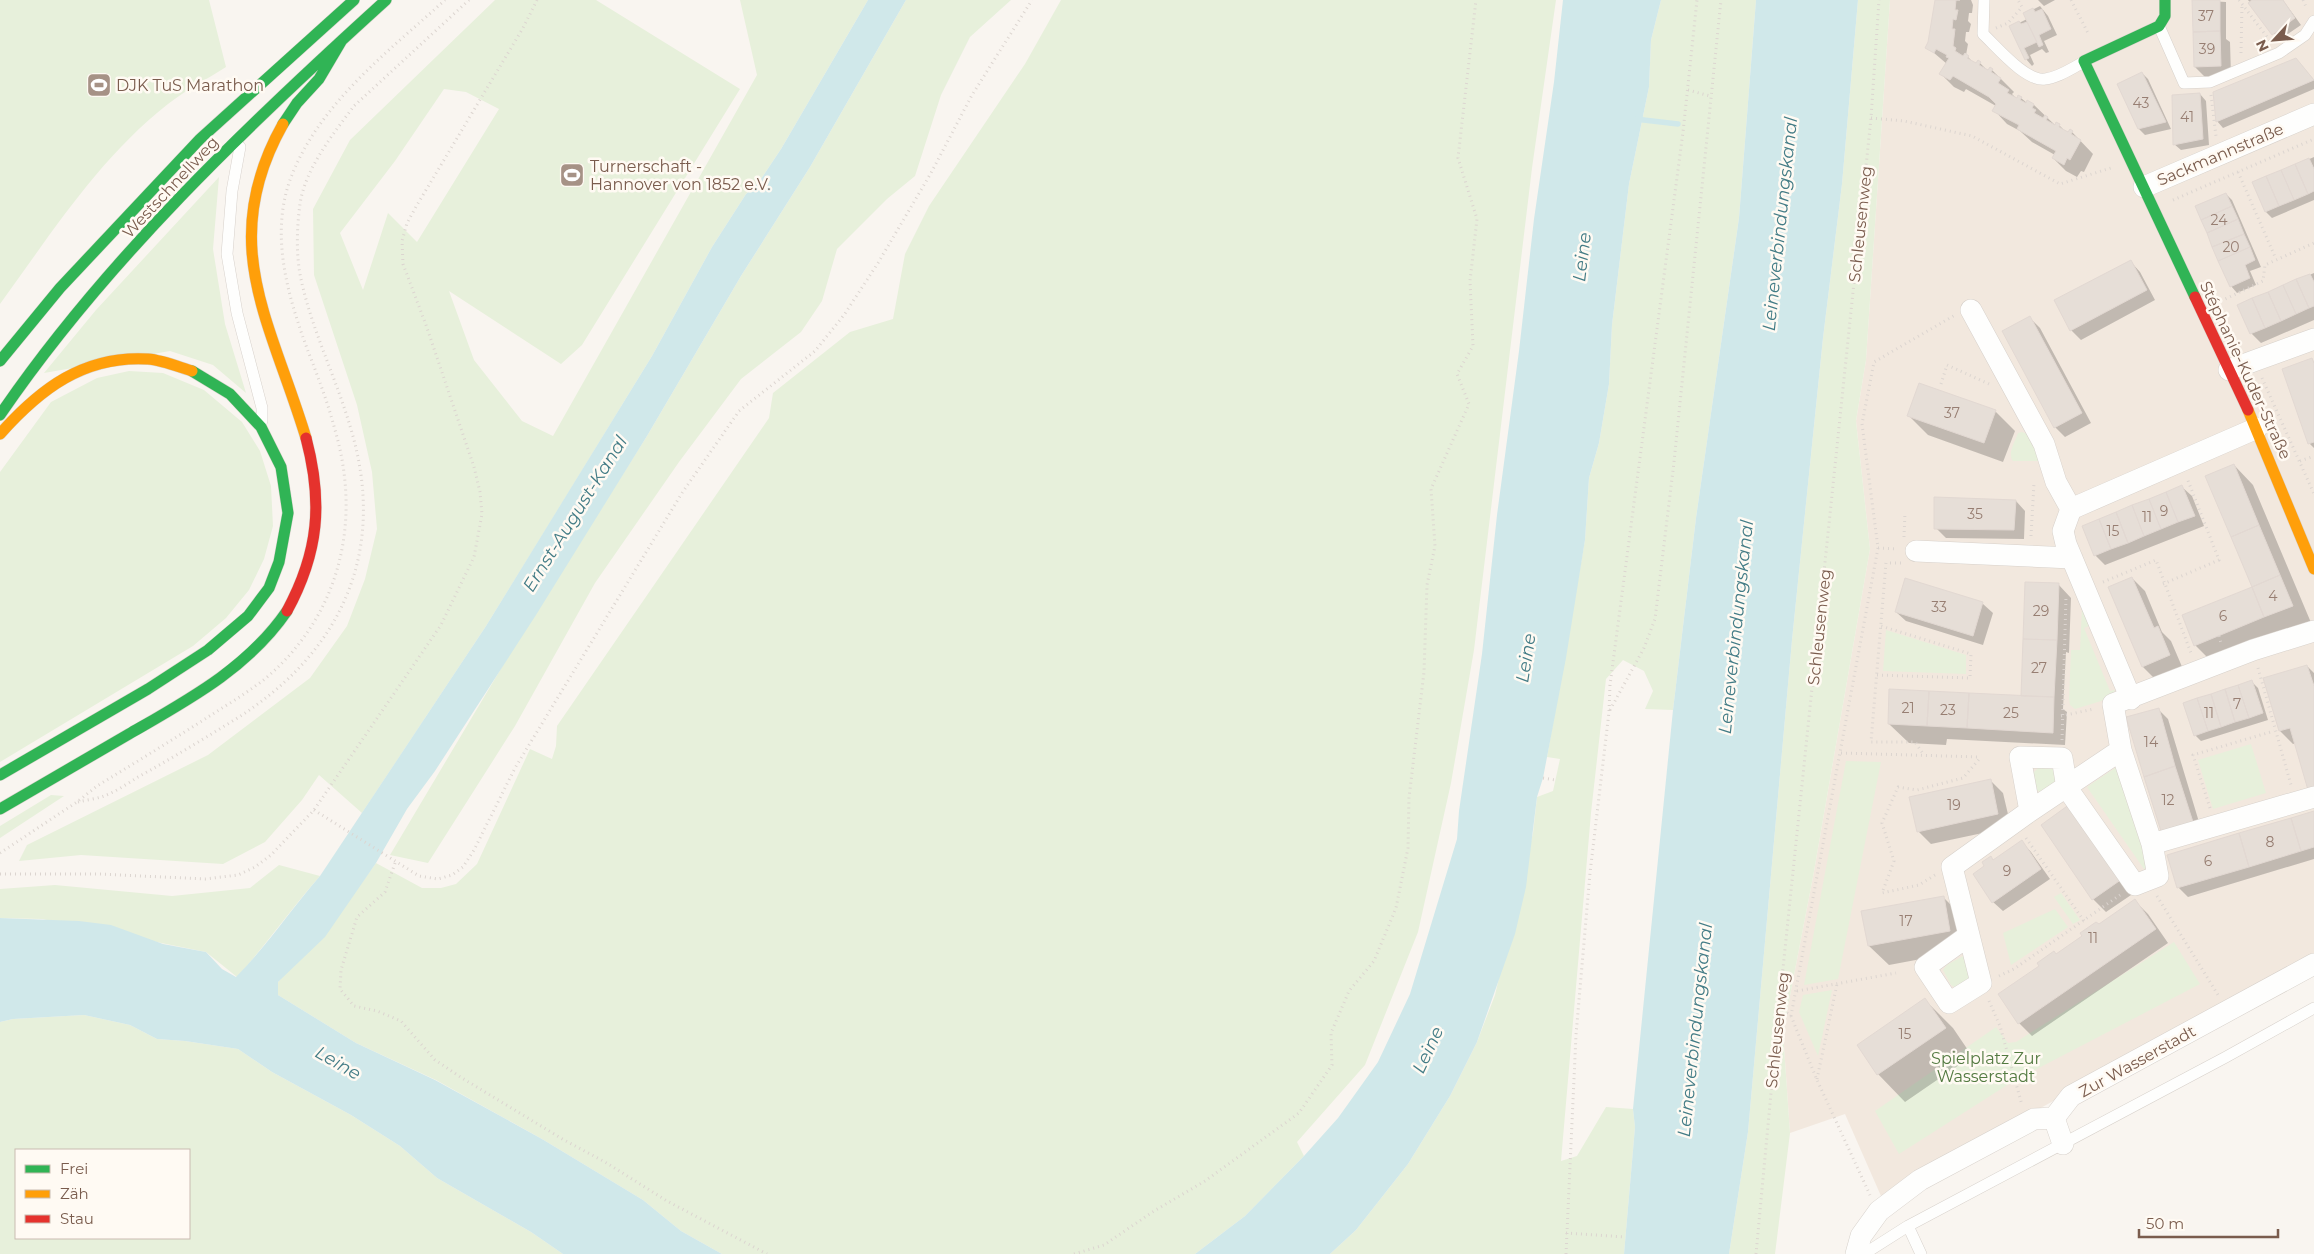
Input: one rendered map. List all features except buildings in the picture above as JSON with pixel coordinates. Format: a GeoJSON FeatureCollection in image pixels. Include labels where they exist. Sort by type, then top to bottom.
{"type":"FeatureCollection","features":[{"type":"Feature","properties":{"kind":"main road","name":"Westschnellweg"},"geometry":{"type":"LineString","coordinates":[[0,361],[60,288],[200,139],[354,0]]}},
{"type":"Feature","properties":{"kind":"main road","name":"Westschnellweg"},"geometry":{"type":"LineString","coordinates":[[0,416],[24,381],[82,306],[160,220],[244,132],[386,0]]}},
{"type":"Feature","properties":{"kind":"main road"},"geometry":{"type":"LineString","coordinates":[[2084,61],[2159,26],[2165,16],[2164,0]]}},
{"type":"Feature","properties":{"kind":"main road"},"geometry":{"type":"LineString","coordinates":[[0,809],[156,718],[228,673],[252,653],[270,634],[295,600],[304,581],[314,546],[317,506],[312,464],[303,431],[267,329],[255,284],[250,252],[250,223],[257,189],[274,141],[294,107],[318,79],[342,40]]}},
{"type":"Feature","properties":{"kind":"main road","name":"Sackmannstraße"},"geometry":{"type":"LineString","coordinates":[[2084,61],[2144,187]]}},
{"type":"Feature","properties":{"kind":"main road","name":"Stéphanie-Kuder-Straße"},"geometry":{"type":"LineString","coordinates":[[2144,187],[2200,311],[2308,531],[2314,569]]}},
{"type":"Feature","properties":{"kind":"main road"},"geometry":{"type":"LineString","coordinates":[[0,434],[26,404],[56,381],[86,367],[117,360],[144,359],[177,365],[204,375],[227,389],[248,408],[262,426],[276,453],[286,482],[289,506],[284,549],[271,584],[260,602],[237,627],[190,662],[0,775]]}},
{"type":"Feature","properties":{"kind":"street","name":"Sackmannstraße"},"geometry":{"type":"LineString","coordinates":[[2144,187],[2314,114]]}},
{"type":"Feature","properties":{"kind":"street"},"geometry":{"type":"LineString","coordinates":[[1971,310],[2044,444],[2056,482],[2071,510]]}},
{"type":"Feature","properties":{"kind":"street"},"geometry":{"type":"LineString","coordinates":[[2229,370],[2314,339]]}},
{"type":"Feature","properties":{"kind":"street"},"geometry":{"type":"LineString","coordinates":[[2022,816],[2020,757],[2062,758],[2066,788],[2141,882],[2158,876],[2152,844],[2121,750],[2122,701],[2076,592],[2072,558],[2063,531],[2071,510],[2257,428]]}},
{"type":"Feature","properties":{"kind":"street"},"geometry":{"type":"LineString","coordinates":[[1915,547],[2030,557],[2072,558]]}},
{"type":"Feature","properties":{"kind":"street"},"geometry":{"type":"LineString","coordinates":[[2122,701],[2253,650],[2314,631]]}},
{"type":"Feature","properties":{"kind":"street"},"geometry":{"type":"LineString","coordinates":[[1968,936],[1925,967],[1949,1003],[1981,983],[1952,867],[2022,816],[2121,750]]}},
{"type":"Feature","properties":{"kind":"street"},"geometry":{"type":"LineString","coordinates":[[2152,844],[2305,800]]}},
{"type":"Feature","properties":{"kind":"street","name":"Zur Wasserstadt"},"geometry":{"type":"LineString","coordinates":[[2054,1118],[2071,1096],[2314,964]]}},
{"type":"Feature","properties":{"kind":"street"},"geometry":{"type":"LineString","coordinates":[[1856,1254],[1861,1236],[1878,1211],[1920,1180],[2034,1118],[2054,1118],[2063,1144]]}},
{"type":"Feature","properties":{"kind":"lane"},"geometry":{"type":"LineString","coordinates":[[1984,0],[1984,34],[2028,75],[2038,80],[2047,79],[2084,61]]}},
{"type":"Feature","properties":{"kind":"lane"},"geometry":{"type":"LineString","coordinates":[[2159,26],[2184,82],[2210,82],[2279,54],[2305,35],[2314,21]]}},
{"type":"Feature","properties":{"kind":"lane"},"geometry":{"type":"LineString","coordinates":[[244,132],[236,161],[227,254],[237,313],[262,408],[262,426]]}},
{"type":"Feature","properties":{"kind":"lane"},"geometry":{"type":"LineString","coordinates":[[1864,1254],[1908,1226],[2314,1008]]}},
{"type":"Feature","properties":{"kind":"lane"},"geometry":{"type":"LineString","coordinates":[[1908,1226],[1921,1254]]}},
{"type":"Feature","properties":{"kind":"path"},"geometry":{"type":"LineString","coordinates":[[0,874],[100,874],[205,879],[238,875],[271,855],[314,810],[441,625],[474,557],[482,514],[480,492],[471,457],[404,264],[402,241],[407,223],[417,205],[523,28],[537,0]]}},
{"type":"Feature","properties":{"kind":"path"},"geometry":{"type":"LineString","coordinates":[[314,810],[395,863],[419,876],[438,879],[452,875],[463,867],[515,768],[682,493],[739,411],[816,351],[844,314],[878,263],[926,181],[972,95],[1032,0]]}},
{"type":"Feature","properties":{"kind":"path"},"geometry":{"type":"LineString","coordinates":[[1074,1254],[1104,1245],[1154,1211],[1205,1182],[1299,1113],[1332,1064],[1331,1033],[1349,991],[1374,961],[1396,908],[1408,848],[1409,798],[1424,672],[1427,585],[1435,546],[1431,489],[1469,404],[1457,374],[1473,346],[1470,281],[1477,219],[1458,158],[1476,0]]}},
{"type":"Feature","properties":{"kind":"path"},"geometry":{"type":"LineString","coordinates":[[1566,1254],[1576,1034],[1590,873],[1609,712],[1611,675],[1683,132],[1697,0]]}},
{"type":"Feature","properties":{"kind":"path"},"geometry":{"type":"LineString","coordinates":[[1609,712],[1644,648],[1655,619],[1674,462],[1721,0]]}},
{"type":"Feature","properties":{"kind":"path","name":"Schleusenweg"},"geometry":{"type":"LineString","coordinates":[[1756,1254],[1779,1007],[1871,118],[1879,0]]}},
{"type":"Feature","properties":{"kind":"path"},"geometry":{"type":"LineString","coordinates":[[1984,34],[2008,23],[2022,8],[2018,0]]}},
{"type":"Feature","properties":{"kind":"path"},"geometry":{"type":"LineString","coordinates":[[2071,0],[2098,55]]}},
{"type":"Feature","properties":{"kind":"path"},"geometry":{"type":"LineString","coordinates":[[2241,2],[2279,54]]}},
{"type":"Feature","properties":{"kind":"path"},"geometry":{"type":"LineString","coordinates":[[2241,2],[2241,69]]}},
{"type":"Feature","properties":{"kind":"path"},"geometry":{"type":"LineString","coordinates":[[2210,82],[2218,155]]}},
{"type":"Feature","properties":{"kind":"path"},"geometry":{"type":"LineString","coordinates":[[1688,90],[1710,96]]}},
{"type":"Feature","properties":{"kind":"path"},"geometry":{"type":"LineString","coordinates":[[1871,118],[1904,121],[1972,136],[2060,184],[2132,162]]}},
{"type":"Feature","properties":{"kind":"path"},"geometry":{"type":"LineString","coordinates":[[2154,208],[2314,138]]}},
{"type":"Feature","properties":{"kind":"path"},"geometry":{"type":"LineString","coordinates":[[2238,172],[2276,259]]}},
{"type":"Feature","properties":{"kind":"path"},"geometry":{"type":"LineString","coordinates":[[2200,311],[2263,281],[2265,265],[2314,243]]}},
{"type":"Feature","properties":{"kind":"path"},"geometry":{"type":"LineString","coordinates":[[1791,1016],[1878,548],[1862,424],[1874,362],[1964,310],[1971,310]]}},
{"type":"Feature","properties":{"kind":"path"},"geometry":{"type":"LineString","coordinates":[[2254,360],[2314,494]]}},
{"type":"Feature","properties":{"kind":"path"},"geometry":{"type":"LineString","coordinates":[[1940,384],[1947,365],[1992,386]]}},
{"type":"Feature","properties":{"kind":"path"},"geometry":{"type":"LineString","coordinates":[[2163,584],[2219,560],[2180,461]]}},
{"type":"Feature","properties":{"kind":"path"},"geometry":{"type":"LineString","coordinates":[[2030,557],[2034,481]]}},
{"type":"Feature","properties":{"kind":"path"},"geometry":{"type":"LineString","coordinates":[[1904,512],[1918,563],[1886,563],[1871,742],[1915,742],[1924,755]]}},
{"type":"Feature","properties":{"kind":"path"},"geometry":{"type":"LineString","coordinates":[[2062,758],[2061,716],[2076,592],[2156,560],[2163,584],[2199,672]]}},
{"type":"Feature","properties":{"kind":"path"},"geometry":{"type":"LineString","coordinates":[[1877,674],[1970,678],[1971,654],[1881,626]]}},
{"type":"Feature","properties":{"kind":"path"},"geometry":{"type":"LineString","coordinates":[[2253,650],[2274,732],[2305,800]]}},
{"type":"Feature","properties":{"kind":"path"},"geometry":{"type":"LineString","coordinates":[[2061,716],[2122,701]]}},
{"type":"Feature","properties":{"kind":"path"},"geometry":{"type":"LineString","coordinates":[[2215,825],[2193,755],[2274,732]]}},
{"type":"Feature","properties":{"kind":"path"},"geometry":{"type":"LineString","coordinates":[[1841,753],[1981,757],[1963,778],[1917,790],[1898,787],[1882,823],[1894,861],[1882,893],[1919,886],[1952,867]]}},
{"type":"Feature","properties":{"kind":"path"},"geometry":{"type":"LineString","coordinates":[[1543,778],[1555,780]]}},
{"type":"Feature","properties":{"kind":"path"},"geometry":{"type":"LineString","coordinates":[[0,853],[78,802]]}},
{"type":"Feature","properties":{"kind":"path"},"geometry":{"type":"LineString","coordinates":[[2022,816],[2084,921]]}},
{"type":"Feature","properties":{"kind":"path"},"geometry":{"type":"LineString","coordinates":[[395,863],[385,892],[357,917],[350,937],[341,970],[340,989],[354,1006],[377,1011],[401,1021],[434,1060],[462,1078],[564,1140],[605,1162],[666,1201],[768,1254]]}},
{"type":"Feature","properties":{"kind":"path"},"geometry":{"type":"LineString","coordinates":[[2027,1122],[2000,1026],[1981,983],[2014,969],[2141,882],[2228,1011]]}},
{"type":"Feature","properties":{"kind":"path"},"geometry":{"type":"LineString","coordinates":[[1797,991],[1896,973]]}},
{"type":"Feature","properties":{"kind":"path"},"geometry":{"type":"LineString","coordinates":[[1817,1080],[1838,984]]}},
{"type":"Feature","properties":{"kind":"path"},"geometry":{"type":"LineString","coordinates":[[1779,1007],[1791,1016],[1862,1182],[1878,1211]]}},
{"type":"Feature","properties":{"kind":"path"},"geometry":{"type":"LineString","coordinates":[[1566,1233],[1625,1237]]}},
{"type":"Feature","properties":{"kind":"shaded area"},"geometry":{"type":"Polygon","coordinates":[[[1890,0],[2314,0],[2314,957],[1881,1196],[1845,1114],[1790,1133],[1783,1032],[1813,877],[1870,549],[1856,421],[1866,360],[1890,0]]]}},
{"type":"Feature","properties":{"kind":"green space","name":"DJK TuS Marathon"},"geometry":{"type":"Polygon","coordinates":[[[0,0],[209,0],[226,67],[168,104],[120,148],[57,224],[0,304],[0,0]]]}},
{"type":"Feature","properties":{"kind":"green space"},"geometry":{"type":"Polygon","coordinates":[[[495,0],[596,0],[740,89],[582,345],[561,364],[449,291],[474,360],[522,421],[553,436],[757,75],[740,0],[868,0],[781,149],[759,182],[746,194],[712,247],[652,356],[486,626],[362,813],[319,775],[302,800],[265,842],[223,864],[81,855],[19,861],[27,845],[208,755],[310,678],[347,626],[365,579],[377,529],[372,472],[357,405],[314,275],[313,209],[350,140],[495,0]],[[444,89],[395,161],[340,233],[363,290],[388,213],[417,242],[499,109],[466,92],[444,89]]]}},
{"type":"Feature","properties":{"kind":"green space"},"geometry":{"type":"Polygon","coordinates":[[[906,0],[1011,0],[970,37],[941,95],[915,176],[887,199],[837,249],[822,301],[801,332],[741,379],[679,462],[595,583],[515,726],[428,863],[390,855],[515,645],[647,436],[741,276],[810,167],[906,0]]]}},
{"type":"Feature","properties":{"kind":"green space"},"geometry":{"type":"Polygon","coordinates":[[[1061,0],[1556,0],[1532,168],[1474,650],[1451,783],[1418,932],[1365,1065],[1297,1142],[1304,1156],[1245,1216],[1195,1254],[722,1254],[681,1231],[643,1200],[542,1139],[436,1080],[356,1043],[278,995],[278,982],[350,899],[376,863],[422,888],[441,888],[456,884],[477,864],[530,749],[552,759],[556,746],[557,726],[769,418],[773,393],[850,332],[893,319],[905,254],[929,206],[1025,64],[1061,0]]]}},
{"type":"Feature","properties":{"kind":"green space"},"geometry":{"type":"Polygon","coordinates":[[[1661,0],[1756,0],[1739,218],[1696,518],[1673,710],[1645,709],[1653,691],[1644,671],[1623,660],[1606,679],[1591,813],[1561,1161],[1577,1156],[1606,1107],[1633,1109],[1635,1127],[1624,1254],[1330,1254],[1356,1230],[1408,1164],[1450,1096],[1477,1042],[1495,995],[1533,833],[1537,797],[1553,791],[1560,759],[1547,757],[1585,540],[1589,478],[1599,443],[1609,384],[1612,325],[1629,184],[1649,87],[1651,40],[1661,0]]]}},
{"type":"Feature","properties":{"kind":"green space"},"geometry":{"type":"Polygon","coordinates":[[[1858,0],[1890,0],[1866,360],[1856,421],[1870,549],[1813,877],[1783,1032],[1790,1133],[1775,1254],[1729,1254],[1748,1132],[1792,640],[1823,338],[1842,184],[1858,0]]]}},
{"type":"Feature","properties":{"kind":"green space"},"geometry":{"type":"Polygon","coordinates":[[[219,177],[213,249],[225,324],[246,393],[213,365],[170,351],[44,373],[96,310],[219,177]]]}},
{"type":"Feature","properties":{"kind":"green space"},"geometry":{"type":"Polygon","coordinates":[[[129,371],[163,373],[204,390],[242,422],[260,451],[271,486],[273,526],[264,559],[249,590],[226,618],[193,646],[0,762],[0,472],[51,402],[97,378],[129,371]]]}},
{"type":"Feature","properties":{"kind":"green space"},"geometry":{"type":"Polygon","coordinates":[[[2022,432],[2033,436],[2041,461],[2013,461],[2011,458],[2012,448],[2018,433],[2022,432]]]}},
{"type":"Feature","properties":{"kind":"green space"},"geometry":{"type":"Polygon","coordinates":[[[2082,608],[2089,626],[2084,628],[2110,691],[2115,690],[2111,698],[2075,709],[2070,705],[2069,699],[2071,650],[2080,650],[2082,608]]]}},
{"type":"Feature","properties":{"kind":"green space"},"geometry":{"type":"Polygon","coordinates":[[[1886,630],[1966,655],[1966,674],[1883,671],[1886,630]]]}},
{"type":"Feature","properties":{"kind":"green space"},"geometry":{"type":"Polygon","coordinates":[[[2251,744],[2266,793],[2213,809],[2198,760],[2251,744]]]}},
{"type":"Feature","properties":{"kind":"green space"},"geometry":{"type":"Polygon","coordinates":[[[1846,761],[1881,762],[1838,979],[1804,985],[1846,761]]]}},
{"type":"Feature","properties":{"kind":"green space"},"geometry":{"type":"Polygon","coordinates":[[[2118,766],[2122,767],[2147,867],[2144,869],[2087,787],[2118,766]]]}},
{"type":"Feature","properties":{"kind":"green space"},"geometry":{"type":"Polygon","coordinates":[[[2038,768],[2058,769],[2063,777],[2041,793],[2037,790],[2033,773],[2038,768]]]}},
{"type":"Feature","properties":{"kind":"green space"},"geometry":{"type":"Polygon","coordinates":[[[51,795],[64,796],[0,838],[0,826],[51,795]]]}},
{"type":"Feature","properties":{"kind":"green space"},"geometry":{"type":"Polygon","coordinates":[[[279,865],[320,876],[237,977],[206,952],[42,919],[0,918],[0,889],[55,885],[172,896],[250,888],[279,865]]]}},
{"type":"Feature","properties":{"kind":"green space"},"geometry":{"type":"Polygon","coordinates":[[[2061,893],[2080,920],[2073,924],[2054,897],[2061,893]]]}},
{"type":"Feature","properties":{"kind":"green space"},"geometry":{"type":"Polygon","coordinates":[[[2055,909],[2068,927],[2011,965],[2003,933],[2055,909]]]}},
{"type":"Feature","properties":{"kind":"green space","name":"Spielplatz Zur Wasserstadt"},"geometry":{"type":"Polygon","coordinates":[[[2174,942],[2200,984],[2012,1082],[1899,1154],[1875,1111],[1996,1027],[2008,1043],[2016,1042],[2174,942]]]}},
{"type":"Feature","properties":{"kind":"green space"},"geometry":{"type":"Polygon","coordinates":[[[1963,956],[1970,978],[1956,988],[1951,985],[1943,970],[1947,965],[1963,956]]]}},
{"type":"Feature","properties":{"kind":"green space"},"geometry":{"type":"Polygon","coordinates":[[[1832,990],[1818,1056],[1799,1012],[1803,995],[1832,990]]]}},
{"type":"Feature","properties":{"kind":"green space"},"geometry":{"type":"Polygon","coordinates":[[[84,1015],[130,1025],[157,1039],[238,1049],[272,1072],[351,1115],[400,1146],[437,1178],[531,1232],[563,1254],[0,1254],[0,1022],[13,1019],[84,1015]]]}},
{"type":"Feature","properties":{"kind":"water"},"geometry":{"type":"Polygon","coordinates":[[[868,0],[906,0],[810,167],[741,276],[647,436],[536,615],[435,771],[407,809],[376,863],[325,937],[278,982],[278,995],[356,1043],[435,1080],[542,1139],[643,1200],[681,1231],[722,1254],[563,1254],[531,1232],[437,1178],[400,1146],[351,1115],[272,1072],[238,1049],[157,1039],[130,1025],[84,1015],[13,1019],[0,1022],[0,918],[79,921],[111,925],[163,944],[206,952],[222,969],[236,977],[258,953],[320,876],[486,626],[652,356],[712,247],[746,194],[759,182],[781,149],[868,0]]]}},
{"type":"Feature","properties":{"kind":"water","name":"Leine"},"geometry":{"type":"Polygon","coordinates":[[[1563,0],[1661,0],[1651,40],[1649,87],[1629,184],[1612,325],[1609,384],[1599,443],[1589,478],[1585,540],[1566,658],[1543,778],[1537,797],[1526,887],[1515,934],[1477,1042],[1450,1096],[1408,1164],[1356,1230],[1330,1254],[1195,1254],[1245,1216],[1304,1156],[1338,1118],[1378,1062],[1410,994],[1457,839],[1459,811],[1482,654],[1497,515],[1563,0]]]}},
{"type":"Feature","properties":{"kind":"water","name":"Leineverbindungskanal"},"geometry":{"type":"Polygon","coordinates":[[[1756,0],[1858,0],[1842,184],[1823,338],[1792,640],[1748,1132],[1729,1254],[1624,1254],[1635,1127],[1633,1109],[1673,710],[1696,518],[1739,218],[1756,0]]]}},
{"type":"Feature","properties":{"kind":"waterway"},"geometry":{"type":"LineString","coordinates":[[1635,119],[1678,124]]}},
{"type":"Feature","properties":{"kind":"traffic: fast"},"geometry":{"type":"LineString","coordinates":[[0,361],[60,288],[200,139],[354,0]]}},
{"type":"Feature","properties":{"kind":"traffic: fast"},"geometry":{"type":"LineString","coordinates":[[0,415],[41,358],[132,249],[282,96],[386,0]]}},
{"type":"Feature","properties":{"kind":"traffic: fast"},"geometry":{"type":"LineString","coordinates":[[2165,0],[2165,16],[2159,26],[2084,61],[2195,297]]}},
{"type":"Feature","properties":{"kind":"traffic: fast"},"geometry":{"type":"LineString","coordinates":[[283,124],[297,103],[319,79],[342,40]]}},
{"type":"Feature","properties":{"kind":"traffic: fast"},"geometry":{"type":"LineString","coordinates":[[0,775],[148,689],[208,650],[248,616],[269,588],[279,562],[288,513],[281,467],[261,427],[230,394],[192,371]]}},
{"type":"Feature","properties":{"kind":"traffic: fast"},"geometry":{"type":"LineString","coordinates":[[0,809],[216,681],[254,649],[287,611]]}},
{"type":"Feature","properties":{"kind":"traffic: slow"},"geometry":{"type":"LineString","coordinates":[[283,124],[263,167],[253,207],[252,245],[256,282],[266,319],[306,438]]}},
{"type":"Feature","properties":{"kind":"traffic: slow"},"geometry":{"type":"LineString","coordinates":[[0,434],[48,389],[84,369],[125,359],[148,359],[165,362],[192,371]]}},
{"type":"Feature","properties":{"kind":"traffic: slow"},"geometry":{"type":"LineString","coordinates":[[2248,410],[2314,569]]}},
{"type":"Feature","properties":{"kind":"traffic: jam"},"geometry":{"type":"LineString","coordinates":[[2195,297],[2248,410]]}},
{"type":"Feature","properties":{"kind":"traffic: jam"},"geometry":{"type":"LineString","coordinates":[[287,611],[306,568],[315,526],[315,484],[306,438]]}},
{"type":"Feature","properties":{"kind":"place","name":"DJK TuS Marathon"},"geometry":{"type":"Point","coordinates":[99,85]}},
{"type":"Feature","properties":{"kind":"place","name":"Turnerschaft - Hannover von 1852 e.V."},"geometry":{"type":"Point","coordinates":[572,175]}},
{"type":"Feature","properties":{"kind":"water label","name":"Ernst-August-Kanal"},"geometry":{"type":"Point","coordinates":[575,514]}}]}
